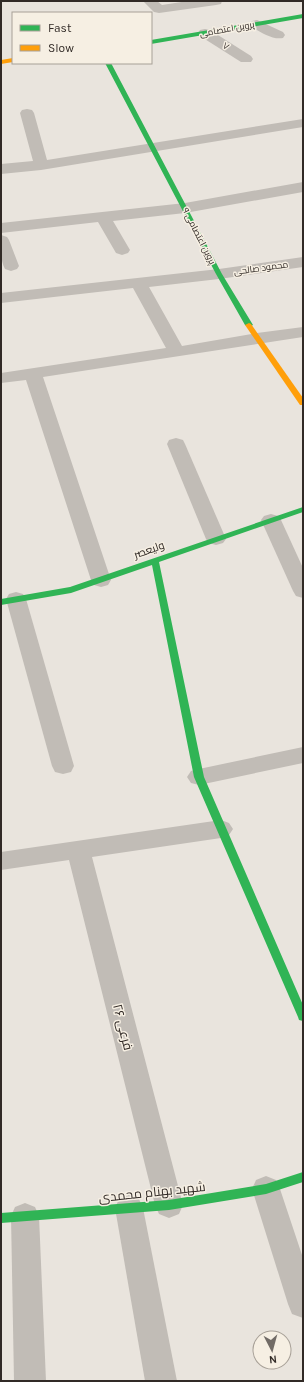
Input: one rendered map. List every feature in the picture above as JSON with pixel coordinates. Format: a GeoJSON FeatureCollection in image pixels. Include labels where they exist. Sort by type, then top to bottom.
{"type":"FeatureCollection","features":[{"type":"Feature","properties":{"kind":"street"},"geometry":{"type":"LineString","coordinates":[[149,1],[160,9],[216,1]]}},
{"type":"Feature","properties":{"kind":"street","name":"پروین اعتصامی"},"geometry":{"type":"LineString","coordinates":[[152,42],[303,16]]}},
{"type":"Feature","properties":{"kind":"street"},"geometry":{"type":"LineString","coordinates":[[257,24],[278,35]]}},
{"type":"Feature","properties":{"kind":"street","name":"۷"},"geometry":{"type":"LineString","coordinates":[[205,33],[246,59]]}},
{"type":"Feature","properties":{"kind":"street"},"geometry":{"type":"LineString","coordinates":[[1,62],[12,60]]}},
{"type":"Feature","properties":{"kind":"street","name":"پروین اعتصامی ۹"},"geometry":{"type":"LineString","coordinates":[[109,64],[185,208],[218,274],[257,338],[303,403]]}},
{"type":"Feature","properties":{"kind":"street"},"geometry":{"type":"LineString","coordinates":[[27,113],[41,165]]}},
{"type":"Feature","properties":{"kind":"street"},"geometry":{"type":"LineString","coordinates":[[1,169],[41,165],[303,123]]}},
{"type":"Feature","properties":{"kind":"street"},"geometry":{"type":"LineString","coordinates":[[1,228],[185,208],[303,188]]}},
{"type":"Feature","properties":{"kind":"street"},"geometry":{"type":"LineString","coordinates":[[103,217],[122,250]]}},
{"type":"Feature","properties":{"kind":"street"},"geometry":{"type":"LineString","coordinates":[[1,240],[10,266]]}},
{"type":"Feature","properties":{"kind":"street","name":"محمود صالحی"},"geometry":{"type":"LineString","coordinates":[[1,298],[218,274],[303,262]]}},
{"type":"Feature","properties":{"kind":"street"},"geometry":{"type":"LineString","coordinates":[[138,282],[177,352]]}},
{"type":"Feature","properties":{"kind":"street"},"geometry":{"type":"LineString","coordinates":[[1,378],[303,332]]}},
{"type":"Feature","properties":{"kind":"street"},"geometry":{"type":"LineString","coordinates":[[33,374],[101,580]]}},
{"type":"Feature","properties":{"kind":"street"},"geometry":{"type":"LineString","coordinates":[[176,444],[216,539]]}},
{"type":"Feature","properties":{"kind":"street","name":"ولیعصر"},"geometry":{"type":"LineString","coordinates":[[8,601],[72,590],[303,509]]}},
{"type":"Feature","properties":{"kind":"street"},"geometry":{"type":"LineString","coordinates":[[271,520],[303,591]]}},
{"type":"Feature","properties":{"kind":"street"},"geometry":{"type":"LineString","coordinates":[[155,561],[199,778],[303,1017]]}},
{"type":"Feature","properties":{"kind":"street"},"geometry":{"type":"LineString","coordinates":[[8,601],[63,766]]}},
{"type":"Feature","properties":{"kind":"street"},"geometry":{"type":"LineString","coordinates":[[199,778],[303,755]]}},
{"type":"Feature","properties":{"kind":"street"},"geometry":{"type":"LineString","coordinates":[[1,861],[221,829]]}},
{"type":"Feature","properties":{"kind":"street","name":"فرعی ۲۶"},"geometry":{"type":"LineString","coordinates":[[78,850],[169,1205]]}},
{"type":"Feature","properties":{"kind":"street","name":"شهید بهنام محمدی"},"geometry":{"type":"LineString","coordinates":[[13,1217],[169,1205],[266,1189],[303,1177]]}},
{"type":"Feature","properties":{"kind":"street"},"geometry":{"type":"LineString","coordinates":[[266,1189],[303,1304]]}},
{"type":"Feature","properties":{"kind":"street"},"geometry":{"type":"LineString","coordinates":[[129,1208],[161,1381]]}},
{"type":"Feature","properties":{"kind":"street"},"geometry":{"type":"LineString","coordinates":[[13,1217],[30,1381]]}},
{"type":"Feature","properties":{"kind":"traffic: fast"},"geometry":{"type":"LineString","coordinates":[[152,42],[303,16]]}},
{"type":"Feature","properties":{"kind":"traffic: fast"},"geometry":{"type":"LineString","coordinates":[[109,64],[219,274],[249,325]]}},
{"type":"Feature","properties":{"kind":"traffic: fast"},"geometry":{"type":"LineString","coordinates":[[1,602],[71,590],[303,509]]}},
{"type":"Feature","properties":{"kind":"traffic: fast"},"geometry":{"type":"LineString","coordinates":[[155,561],[199,777],[303,1017]]}},
{"type":"Feature","properties":{"kind":"traffic: fast"},"geometry":{"type":"LineString","coordinates":[[1,1218],[169,1205],[266,1189],[303,1177]]}},
{"type":"Feature","properties":{"kind":"traffic: slow"},"geometry":{"type":"LineString","coordinates":[[1,62],[12,60]]}},
{"type":"Feature","properties":{"kind":"traffic: slow"},"geometry":{"type":"LineString","coordinates":[[249,325],[303,403]]}}]}
